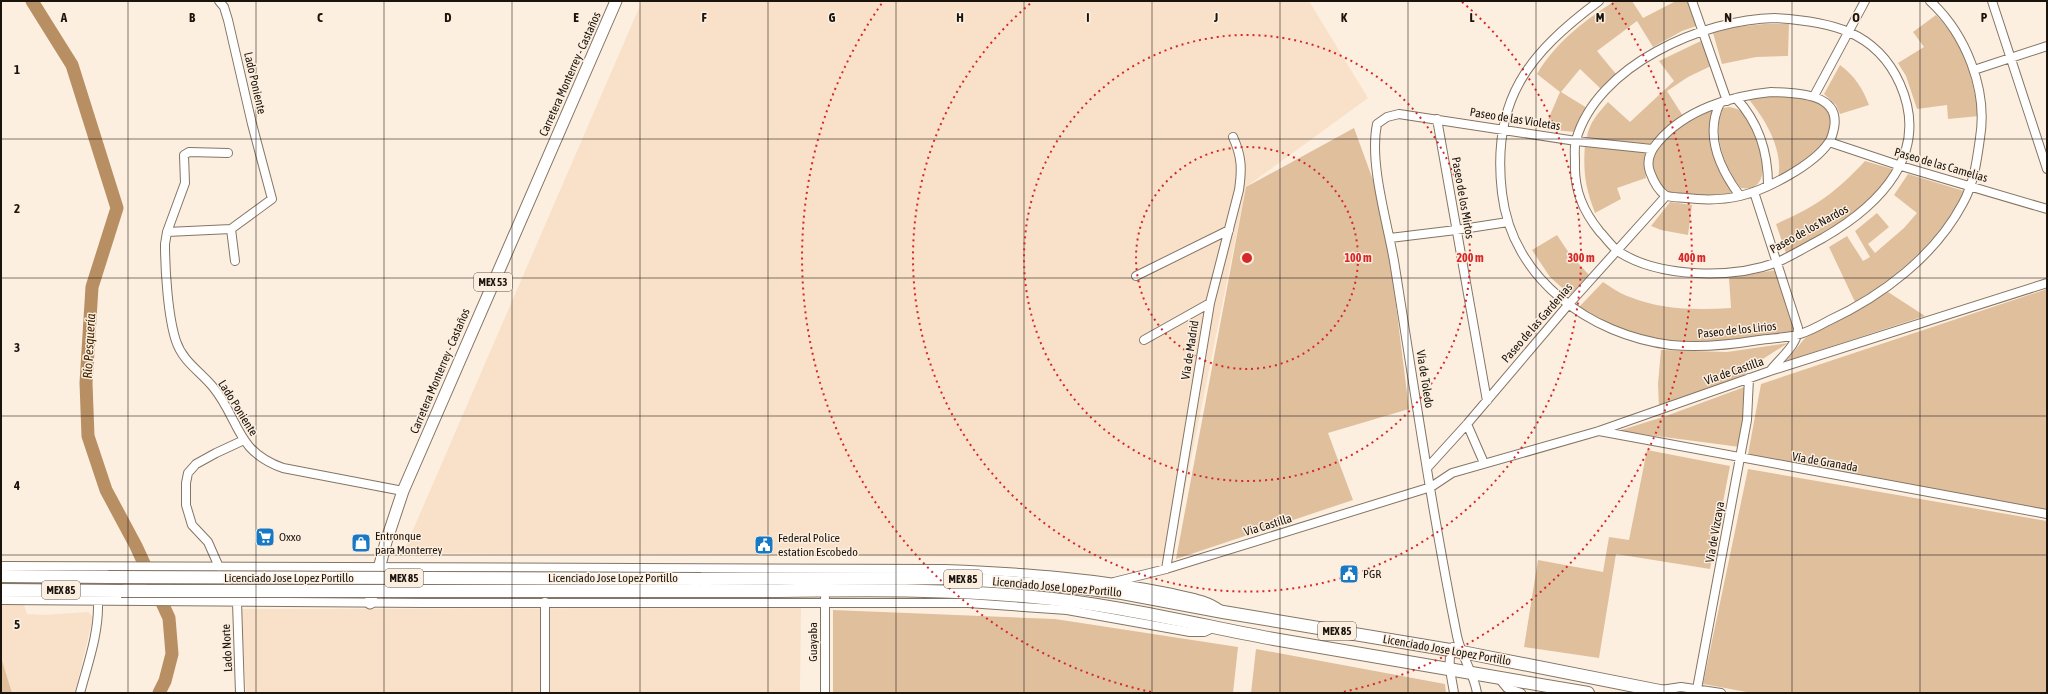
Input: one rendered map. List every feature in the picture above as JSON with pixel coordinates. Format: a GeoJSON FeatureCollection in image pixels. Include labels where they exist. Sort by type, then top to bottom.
{"type":"FeatureCollection","features":[{"type":"Feature","properties":{"kind":"highway","name":"Licenciado Jose Lopez Portillo"},"geometry":{"type":"LineString","coordinates":[[1,576],[106,572],[701,579],[945,578],[1035,582],[1122,593],[1223,612],[1457,651],[1670,693]]}},
{"type":"Feature","properties":{"kind":"highway","name":"Licenciado Jose Lopez Portillo"},"geometry":{"type":"LineString","coordinates":[[1,590],[120,596],[700,591],[825,597],[987,593],[1035,597],[1117,608],[1267,638],[1588,693]]}},
{"type":"Feature","properties":{"kind":"main road","name":"Carretera Monterrey - Castaños"},"geometry":{"type":"LineString","coordinates":[[370,603],[378,567],[403,491],[616,1]]}},
{"type":"Feature","properties":{"kind":"street","name":"Lado Poniente"},"geometry":{"type":"LineString","coordinates":[[219,1],[224,7],[228,20],[252,124],[272,197],[269,202],[231,229]]}},
{"type":"Feature","properties":{"kind":"street","name":"Paseo de los Lirios"},"geometry":{"type":"LineString","coordinates":[[1599,1],[1565,28],[1532,63],[1511,100],[1502,128],[1500,175],[1502,198],[1508,222],[1517,242],[1537,275],[1550,290],[1588,319],[1624,335],[1672,345],[1701,347],[1798,335],[1861,305],[1890,285],[1940,237],[1964,203],[1971,186],[1981,133],[1982,110],[1974,70],[1961,41],[1950,24],[1930,1]]}},
{"type":"Feature","properties":{"kind":"street"},"geometry":{"type":"LineString","coordinates":[[1692,1],[1723,102],[1713,120],[1715,150],[1727,176],[1740,196]]}},
{"type":"Feature","properties":{"kind":"street"},"geometry":{"type":"LineString","coordinates":[[1814,96],[1865,1]]}},
{"type":"Feature","properties":{"kind":"street"},"geometry":{"type":"LineString","coordinates":[[1992,1],[2047,169]]}},
{"type":"Feature","properties":{"kind":"street","name":"Paseo de los Nardos"},"geometry":{"type":"LineString","coordinates":[[1776,18],[1816,22],[1850,31],[1877,52],[1890,66],[1905,97],[1908,114],[1908,131],[1901,166],[1884,191],[1857,216],[1825,237],[1777,262],[1724,272],[1672,271],[1641,263],[1617,250],[1591,220],[1580,199],[1574,169],[1576,140],[1595,104],[1618,78],[1649,56],[1702,30],[1744,20],[1776,18]]}},
{"type":"Feature","properties":{"kind":"street"},"geometry":{"type":"LineString","coordinates":[[1974,70],[2047,46]]}},
{"type":"Feature","properties":{"kind":"street"},"geometry":{"type":"LineString","coordinates":[[1771,92],[1814,96],[1828,105],[1834,118],[1835,124],[1829,142],[1806,164],[1754,192],[1740,196],[1708,199],[1666,196],[1656,184],[1649,169],[1649,156],[1652,149],[1661,138],[1681,121],[1698,111],[1736,98],[1771,92]]}},
{"type":"Feature","properties":{"kind":"street"},"geometry":{"type":"LineString","coordinates":[[1736,98],[1753,119],[1758,130],[1766,155],[1768,185]]}},
{"type":"Feature","properties":{"kind":"street","name":"Paseo de las Violetas"},"geometry":{"type":"LineString","coordinates":[[1377,124],[1387,117],[1399,114],[1576,140],[1652,149]]}},
{"type":"Feature","properties":{"kind":"street","name":"Paseo de los Mirtos"},"geometry":{"type":"LineString","coordinates":[[1437,119],[1487,401]]}},
{"type":"Feature","properties":{"kind":"street","name":"Vía de Toledo"},"geometry":{"type":"LineString","coordinates":[[1377,124],[1374,137],[1375,160],[1390,238],[1431,487],[1458,638],[1457,651]]}},
{"type":"Feature","properties":{"kind":"street","name":"Vía de Madrid"},"geometry":{"type":"LineString","coordinates":[[1166,569],[1210,303],[1229,230],[1241,172],[1240,154],[1233,137]]}},
{"type":"Feature","properties":{"kind":"street","name":"Paseo de las Camelias"},"geometry":{"type":"LineString","coordinates":[[1829,142],[1901,166],[2047,209]]}},
{"type":"Feature","properties":{"kind":"street","name":"Lado Poniente"},"geometry":{"type":"LineString","coordinates":[[228,153],[213,154],[189,152],[184,155],[184,183],[167,232],[165,244],[168,284],[176,340],[184,358],[218,394],[244,440],[266,460],[283,468],[403,491]]}},
{"type":"Feature","properties":{"kind":"street"},"geometry":{"type":"LineString","coordinates":[[1754,192],[1797,319],[1798,335],[1770,371]]}},
{"type":"Feature","properties":{"kind":"street","name":"Paseo de las Gardenias"},"geometry":{"type":"LineString","coordinates":[[1428,467],[1487,401],[1568,305],[1666,196]]}},
{"type":"Feature","properties":{"kind":"street"},"geometry":{"type":"LineString","coordinates":[[1390,238],[1508,222]]}},
{"type":"Feature","properties":{"kind":"street"},"geometry":{"type":"LineString","coordinates":[[167,232],[231,229],[236,261]]}},
{"type":"Feature","properties":{"kind":"street"},"geometry":{"type":"LineString","coordinates":[[1136,276],[1229,230]]}},
{"type":"Feature","properties":{"kind":"street","name":"Vía de Castilla"},"geometry":{"type":"LineString","coordinates":[[1431,487],[1452,473],[1599,431],[1770,371],[2047,283]]}},
{"type":"Feature","properties":{"kind":"street"},"geometry":{"type":"LineString","coordinates":[[1144,340],[1210,303]]}},
{"type":"Feature","properties":{"kind":"street","name":"Via de Vizcaya"},"geometry":{"type":"LineString","coordinates":[[1697,689],[1747,420],[1749,378]]}},
{"type":"Feature","properties":{"kind":"street"},"geometry":{"type":"LineString","coordinates":[[1467,424],[1484,463]]}},
{"type":"Feature","properties":{"kind":"street","name":"Vía de Granada"},"geometry":{"type":"LineString","coordinates":[[1599,431],[2047,514]]}},
{"type":"Feature","properties":{"kind":"street"},"geometry":{"type":"LineString","coordinates":[[215,567],[208,542],[192,525],[186,505],[186,483],[188,473],[196,464],[244,440]]}},
{"type":"Feature","properties":{"kind":"street","name":"Via Castilla"},"geometry":{"type":"LineString","coordinates":[[1111,583],[1166,569],[1431,487]]}},
{"type":"Feature","properties":{"kind":"street"},"geometry":{"type":"LineString","coordinates":[[1,566],[106,572]]}},
{"type":"Feature","properties":{"kind":"street"},"geometry":{"type":"LineString","coordinates":[[312,603],[325,594],[327,584],[324,575],[314,566]]}},
{"type":"Feature","properties":{"kind":"street","name":"Licenciado Jose Lopez Portillo"},"geometry":{"type":"LineString","coordinates":[[106,572],[215,567],[314,566],[945,569],[1051,574],[1154,589],[1203,600],[1211,603],[1223,612]]}},
{"type":"Feature","properties":{"kind":"street"},"geometry":{"type":"LineString","coordinates":[[424,603],[417,595],[415,585],[421,572],[430,567]]}},
{"type":"Feature","properties":{"kind":"street"},"geometry":{"type":"LineString","coordinates":[[1,600],[98,602],[120,596]]}},
{"type":"Feature","properties":{"kind":"street","name":"Licenciado Jose Lopez Portillo"},"geometry":{"type":"LineString","coordinates":[[120,596],[205,602],[312,603],[545,602],[825,597]]}},
{"type":"Feature","properties":{"kind":"street","name":"Guayaba"},"geometry":{"type":"LineString","coordinates":[[825,597],[825,693]]}},
{"type":"Feature","properties":{"kind":"street"},"geometry":{"type":"LineString","coordinates":[[80,693],[96,636],[98,602]]}},
{"type":"Feature","properties":{"kind":"street","name":"Lado Norte"},"geometry":{"type":"LineString","coordinates":[[237,602],[240,693]]}},
{"type":"Feature","properties":{"kind":"street"},"geometry":{"type":"LineString","coordinates":[[545,602],[546,693]]}},
{"type":"Feature","properties":{"kind":"street"},"geometry":{"type":"LineString","coordinates":[[1454,693],[1451,670],[1457,651]]}},
{"type":"Feature","properties":{"kind":"street"},"geometry":{"type":"LineString","coordinates":[[1457,651],[1473,674],[1477,693]]}},
{"type":"Feature","properties":{"kind":"street"},"geometry":{"type":"LineString","coordinates":[[1498,677],[1507,688],[1521,693]]}},
{"type":"Feature","properties":{"kind":"street"},"geometry":{"type":"LineString","coordinates":[[1658,691],[1675,687],[1721,693]]}},
{"type":"Feature","properties":{"kind":"shaded area"},"geometry":{"type":"Polygon","coordinates":[[[642,1],[1309,1],[1368,98],[1246,187],[1171,558],[403,553],[642,1]]]}},
{"type":"Feature","properties":{"kind":"shaded area"},"geometry":{"type":"Polygon","coordinates":[[[1615,1],[1632,1],[1643,18],[1676,1],[1691,1],[1699,25],[1682,31],[1653,47],[1637,21],[1597,51],[1616,74],[1601,89],[1580,69],[1561,92],[1587,108],[1575,132],[1544,129],[1560,92],[1537,74],[1544,63],[1562,42],[1582,24],[1615,1]]]}},
{"type":"Feature","properties":{"kind":"shaded area"},"geometry":{"type":"Polygon","coordinates":[[[1936,15],[1955,39],[1961,50],[1970,74],[1979,116],[1948,119],[1947,105],[1917,109],[1906,76],[1898,63],[1924,47],[1913,32],[1936,15]]]}},
{"type":"Feature","properties":{"kind":"shaded area"},"geometry":{"type":"Polygon","coordinates":[[[1764,24],[1789,24],[1788,56],[1756,57],[1722,64],[1713,33],[1736,27],[1764,24]]]}},
{"type":"Feature","properties":{"kind":"shaded area"},"geometry":{"type":"Polygon","coordinates":[[[1703,40],[1711,66],[1688,77],[1667,91],[1683,116],[1650,144],[1587,138],[1589,128],[1608,102],[1630,122],[1674,81],[1659,61],[1703,40]]]}},
{"type":"Feature","properties":{"kind":"shaded area"},"geometry":{"type":"Polygon","coordinates":[[[1840,65],[1858,83],[1869,105],[1840,114],[1836,105],[1824,94],[1840,65]]]}},
{"type":"Feature","properties":{"kind":"shaded area"},"geometry":{"type":"Polygon","coordinates":[[[1793,95],[1821,102],[1832,117],[1833,127],[1823,145],[1815,153],[1778,179],[1778,157],[1772,135],[1747,97],[1793,95]]]}},
{"type":"Feature","properties":{"kind":"shaded area"},"geometry":{"type":"Polygon","coordinates":[[[1729,107],[1742,112],[1745,115],[1756,134],[1760,146],[1763,171],[1760,181],[1753,187],[1741,188],[1725,161],[1718,129],[1723,108],[1729,107]]]}},
{"type":"Feature","properties":{"kind":"shaded area"},"geometry":{"type":"Polygon","coordinates":[[[1715,109],[1710,133],[1711,143],[1718,164],[1737,193],[1689,195],[1671,192],[1662,188],[1655,174],[1653,163],[1655,153],[1662,143],[1672,134],[1694,119],[1715,109]]]}},
{"type":"Feature","properties":{"kind":"shaded area"},"geometry":{"type":"Polygon","coordinates":[[[1354,128],[1384,210],[1409,409],[1328,433],[1353,500],[1176,559],[1246,187],[1354,128]]]}},
{"type":"Feature","properties":{"kind":"shaded area"},"geometry":{"type":"Polygon","coordinates":[[[1585,144],[1646,150],[1644,160],[1646,178],[1617,188],[1621,199],[1595,213],[1586,179],[1584,163],[1585,144]]]}},
{"type":"Feature","properties":{"kind":"shaded area"},"geometry":{"type":"Polygon","coordinates":[[[1865,161],[1896,170],[1871,198],[1847,219],[1819,237],[1786,253],[1776,224],[1825,198],[1865,161]]]}},
{"type":"Feature","properties":{"kind":"shaded area"},"geometry":{"type":"Polygon","coordinates":[[[1908,174],[1964,191],[1943,225],[1918,254],[1888,280],[1855,302],[1829,247],[1847,236],[1863,261],[1870,257],[1855,231],[1877,213],[1889,227],[1868,244],[1875,253],[1904,228],[1917,213],[1894,195],[1908,174]]]}},
{"type":"Feature","properties":{"kind":"shaded area"},"geometry":{"type":"Polygon","coordinates":[[[1670,202],[1692,205],[1688,235],[1661,230],[1651,226],[1670,202]]]}},
{"type":"Feature","properties":{"kind":"shaded area"},"geometry":{"type":"Polygon","coordinates":[[[1557,235],[1569,253],[1589,275],[1570,295],[1550,277],[1532,250],[1557,235]]]}},
{"type":"Feature","properties":{"kind":"shaded area"},"geometry":{"type":"Polygon","coordinates":[[[1776,270],[1794,331],[1732,340],[1693,342],[1672,340],[1624,330],[1579,307],[1603,282],[1626,296],[1667,307],[1693,309],[1731,308],[1729,278],[1776,270]]]}},
{"type":"Feature","properties":{"kind":"shaded area"},"geometry":{"type":"Polygon","coordinates":[[[2047,289],[2047,512],[1748,454],[1761,384],[2047,289]]]}},
{"type":"Feature","properties":{"kind":"shaded area"},"geometry":{"type":"Polygon","coordinates":[[[1888,292],[1925,316],[1786,361],[1805,338],[1888,292]]]}},
{"type":"Feature","properties":{"kind":"shaded area"},"geometry":{"type":"Polygon","coordinates":[[[1788,343],[1752,366],[1744,375],[1731,382],[1659,407],[1658,384],[1661,350],[1727,352],[1788,343]]]}},
{"type":"Feature","properties":{"kind":"shaded area"},"geometry":{"type":"Polygon","coordinates":[[[1747,386],[1740,447],[1618,431],[1666,416],[1747,386]]]}},
{"type":"Feature","properties":{"kind":"shaded area"},"geometry":{"type":"Polygon","coordinates":[[[1647,450],[1730,466],[1710,569],[1616,554],[1599,658],[1524,647],[1538,560],[1603,572],[1609,537],[1629,540],[1647,450]]]}},
{"type":"Feature","properties":{"kind":"shaded area"},"geometry":{"type":"Polygon","coordinates":[[[1748,469],[2047,521],[2047,693],[1752,693],[1703,684],[1748,469]]]}},
{"type":"Feature","properties":{"kind":"shaded area"},"geometry":{"type":"Polygon","coordinates":[[[1,605],[24,605],[27,614],[43,615],[88,612],[93,617],[75,693],[12,693],[1,657],[1,605]]]}},
{"type":"Feature","properties":{"kind":"shaded area"},"geometry":{"type":"Polygon","coordinates":[[[801,608],[800,693],[246,693],[241,609],[801,608]]]}},
{"type":"Feature","properties":{"kind":"shaded area"},"geometry":{"type":"Polygon","coordinates":[[[833,610],[1055,619],[1238,647],[1233,693],[833,693],[833,610]]]}},
{"type":"Feature","properties":{"kind":"shaded area"},"geometry":{"type":"Polygon","coordinates":[[[1256,649],[1445,684],[1446,693],[1251,693],[1256,649]]]}},
{"type":"Feature","properties":{"kind":"shaded area"},"geometry":{"type":"Polygon","coordinates":[[[1,657],[12,693],[1,693],[1,657]]]}},
{"type":"Feature","properties":{"kind":"waterway","name":"Río Pesquería"},"geometry":{"type":"LineString","coordinates":[[32,1],[72,65],[117,208],[92,287],[86,383],[88,436],[106,490],[136,546],[169,618],[172,654],[165,681],[159,693]]}},
{"type":"Feature","properties":{"kind":"place","name":"Oxxo"},"geometry":{"type":"Point","coordinates":[265,537]}},
{"type":"Feature","properties":{"kind":"place","name":"Entronque para Monterrey"},"geometry":{"type":"Point","coordinates":[361,543]}},
{"type":"Feature","properties":{"kind":"place","name":"Federal Police estation Escobedo"},"geometry":{"type":"Point","coordinates":[764,545]}},
{"type":"Feature","properties":{"kind":"place","name":"PGR"},"geometry":{"type":"Point","coordinates":[1349,574]}}]}
